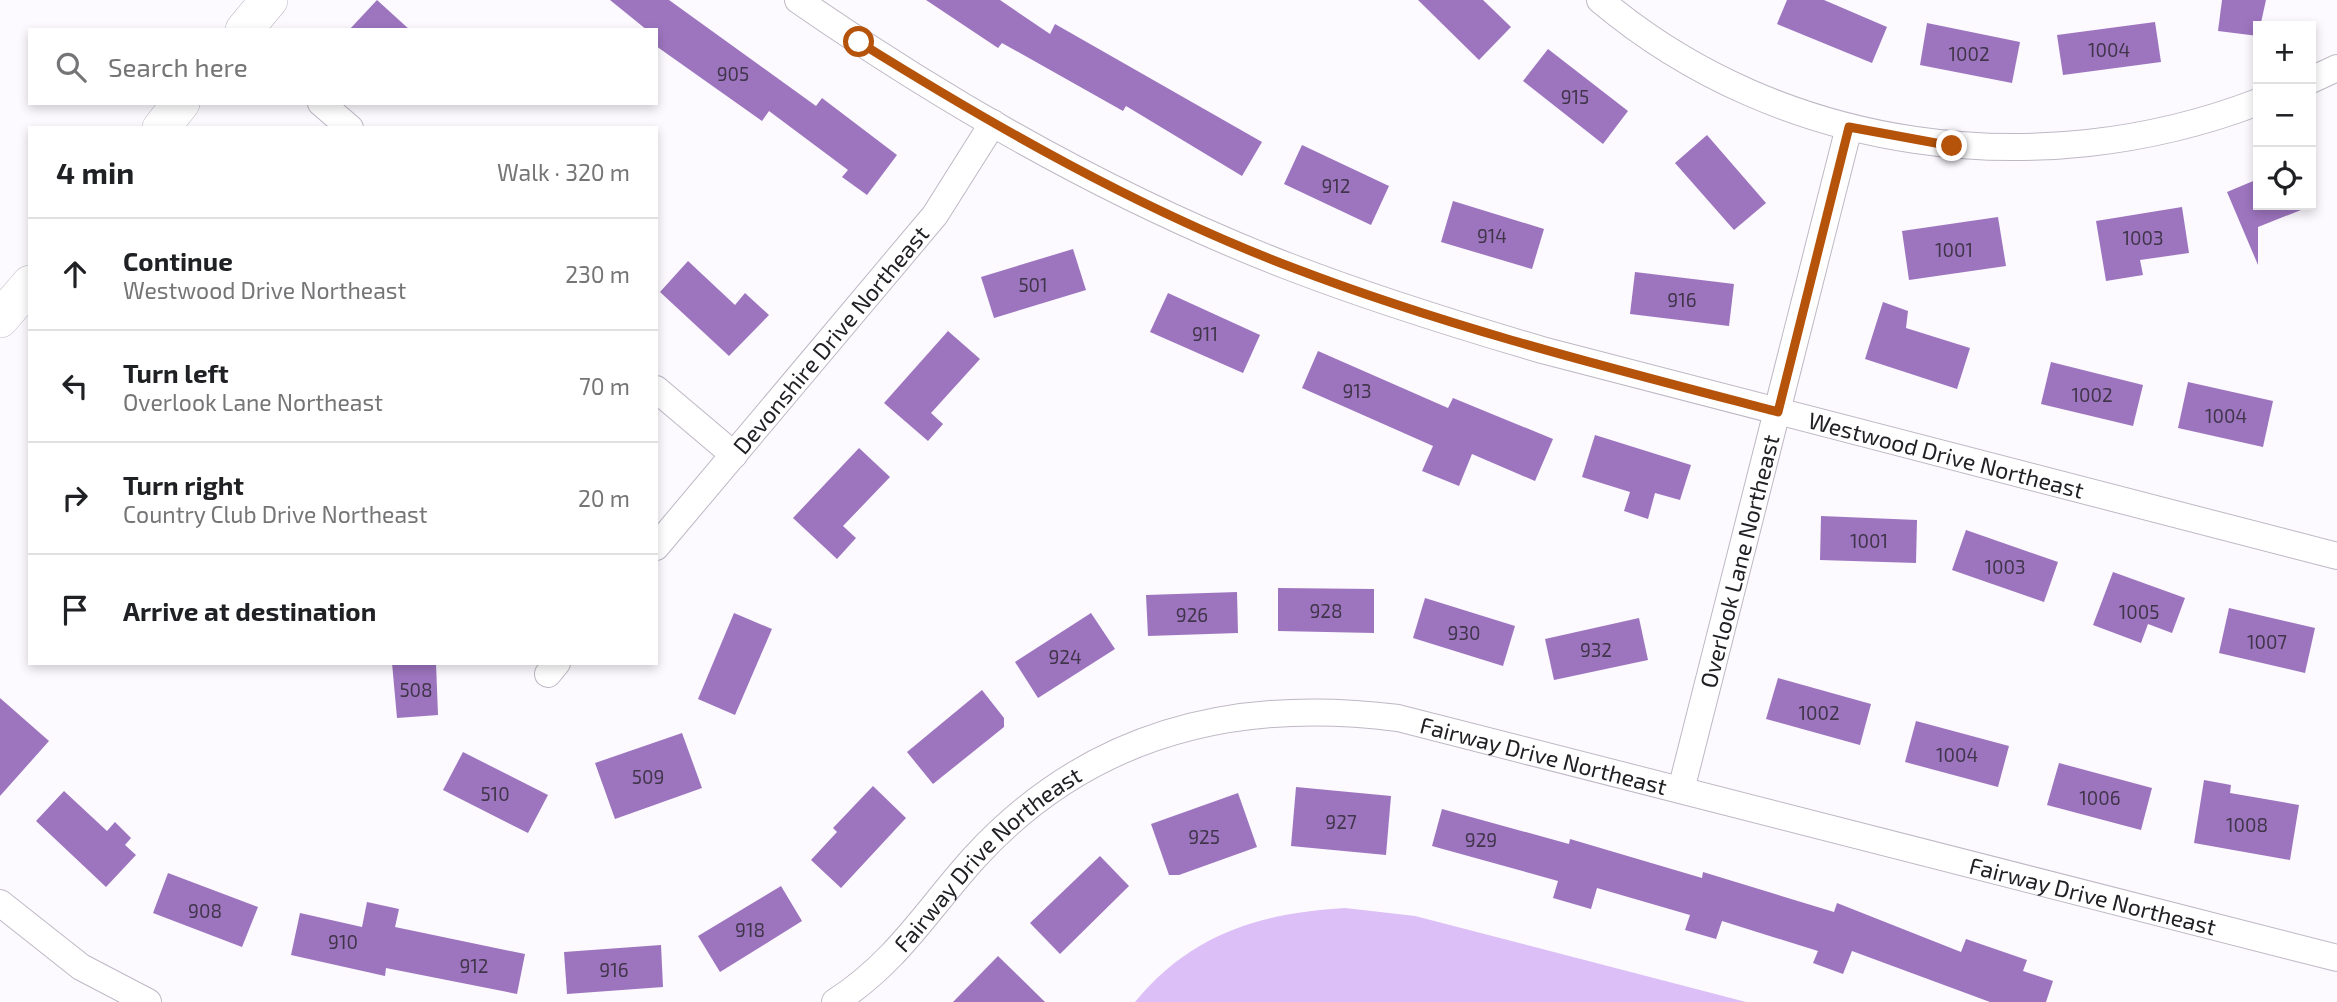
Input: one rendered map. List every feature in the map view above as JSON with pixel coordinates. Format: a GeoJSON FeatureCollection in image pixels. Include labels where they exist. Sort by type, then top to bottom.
{"type":"FeatureCollection","features":[{"type":"Feature","properties":{"kind":"street"},"geometry":{"type":"LineString","coordinates":[[246,28],[269,0]]}},
{"type":"Feature","properties":{"kind":"street","name":"Westwood Drive Northeast"},"geometry":{"type":"LineString","coordinates":[[798,0],[859,42],[993,123],[1166,214],[1289,267],[1419,313],[1542,350],[2337,556]]}},
{"type":"Feature","properties":{"kind":"street"},"geometry":{"type":"LineString","coordinates":[[1600,0],[1672,52],[1730,84],[1796,111],[1849,127],[1952,146],[2017,149],[2077,146],[2147,136],[2222,116],[2253,104]]}},
{"type":"Feature","properties":{"kind":"street"},"geometry":{"type":"LineString","coordinates":[[2316,78],[2337,68]]}},
{"type":"Feature","properties":{"kind":"street"},"geometry":{"type":"LineString","coordinates":[[163,126],[179,105]]}},
{"type":"Feature","properties":{"kind":"street"},"geometry":{"type":"LineString","coordinates":[[323,105],[348,126]]}},
{"type":"Feature","properties":{"kind":"street","name":"Devonshire Drive Northeast"},"geometry":{"type":"LineString","coordinates":[[658,545],[935,215],[993,123]]}},
{"type":"Feature","properties":{"kind":"street","name":"Overlook Lane Northeast"},"geometry":{"type":"LineString","coordinates":[[1681,790],[1849,127]]}},
{"type":"Feature","properties":{"kind":"street"},"geometry":{"type":"LineString","coordinates":[[658,391],[734,456]]}},
{"type":"Feature","properties":{"kind":"street","name":"Fairway Drive Northeast"},"geometry":{"type":"LineString","coordinates":[[835,1002],[889,959],[927,918],[974,857],[1021,813],[1083,771],[1119,752],[1176,730],[1231,717],[1287,710],[1343,711],[1398,718],[2337,958]]}},
{"type":"Feature","properties":{"kind":"street"},"geometry":{"type":"LineString","coordinates":[[0,903],[81,967],[148,1002]]}},
{"type":"Feature","properties":{"kind":"shaded area"},"geometry":{"type":"Polygon","coordinates":[[[1345,908],[1415,916],[1746,1002],[1135,1002],[1179,959],[1229,931],[1284,915],[1345,908]]]}},
{"type":"Feature","properties":{"kind":"building"},"geometry":{"type":"Polygon","coordinates":[[[377,0],[408,28],[351,28],[377,0]]]}},
{"type":"Feature","properties":{"kind":"building"},"geometry":{"type":"Polygon","coordinates":[[[610,0],[669,0],[816,106],[822,98],[897,155],[867,195],[842,177],[848,170],[769,111],[762,121],[658,47],[658,28],[645,28],[610,0]]]}},
{"type":"Feature","properties":{"kind":"building"},"geometry":{"type":"Polygon","coordinates":[[[926,0],[1000,0],[1050,34],[1055,24],[1262,142],[1242,176],[1126,106],[1123,111],[1002,43],[998,48],[926,0]]]}},
{"type":"Feature","properties":{"kind":"building"},"geometry":{"type":"Polygon","coordinates":[[[1418,0],[1483,0],[1511,27],[1479,60],[1418,0]]]}},
{"type":"Feature","properties":{"kind":"building"},"geometry":{"type":"Polygon","coordinates":[[[1787,0],[1824,0],[1887,27],[1872,63],[1777,24],[1787,0]]]}},
{"type":"Feature","properties":{"kind":"building"},"geometry":{"type":"Polygon","coordinates":[[[2222,0],[2266,0],[2261,21],[2253,21],[2253,35],[2218,31],[2222,0]]]}},
{"type":"Feature","properties":{"kind":"building"},"geometry":{"type":"Polygon","coordinates":[[[2155,22],[2161,62],[2063,75],[2057,35],[2155,22]]]}},
{"type":"Feature","properties":{"kind":"building"},"geometry":{"type":"Polygon","coordinates":[[[1927,23],[2020,42],[2012,83],[1920,65],[1927,23]]]}},
{"type":"Feature","properties":{"kind":"building"},"geometry":{"type":"Polygon","coordinates":[[[1548,49],[1628,111],[1603,144],[1523,81],[1548,49]]]}},
{"type":"Feature","properties":{"kind":"building"},"geometry":{"type":"Polygon","coordinates":[[[1707,135],[1766,203],[1734,230],[1675,163],[1707,135]]]}},
{"type":"Feature","properties":{"kind":"building"},"geometry":{"type":"Polygon","coordinates":[[[1302,145],[1389,186],[1371,225],[1284,184],[1302,145]]]}},
{"type":"Feature","properties":{"kind":"building"},"geometry":{"type":"Polygon","coordinates":[[[2253,181],[2253,210],[2301,210],[2258,227],[2258,265],[2227,192],[2253,181]]]}},
{"type":"Feature","properties":{"kind":"building"},"geometry":{"type":"Polygon","coordinates":[[[1453,201],[1544,229],[1532,269],[1441,242],[1453,201]]]}},
{"type":"Feature","properties":{"kind":"building"},"geometry":{"type":"Polygon","coordinates":[[[2182,207],[2189,253],[2140,260],[2143,275],[2106,281],[2096,221],[2182,207]]]}},
{"type":"Feature","properties":{"kind":"building"},"geometry":{"type":"Polygon","coordinates":[[[1998,217],[2006,266],[1909,280],[1902,231],[1998,217]]]}},
{"type":"Feature","properties":{"kind":"building"},"geometry":{"type":"Polygon","coordinates":[[[1073,249],[1086,290],[994,318],[981,277],[1073,249]]]}},
{"type":"Feature","properties":{"kind":"building"},"geometry":{"type":"Polygon","coordinates":[[[688,261],[735,305],[745,293],[769,315],[729,356],[660,292],[688,261]]]}},
{"type":"Feature","properties":{"kind":"building"},"geometry":{"type":"Polygon","coordinates":[[[1635,272],[1734,284],[1729,326],[1630,314],[1635,272]]]}},
{"type":"Feature","properties":{"kind":"building"},"geometry":{"type":"Polygon","coordinates":[[[1168,293],[1260,335],[1243,373],[1150,332],[1168,293]]]}},
{"type":"Feature","properties":{"kind":"building"},"geometry":{"type":"Polygon","coordinates":[[[1883,302],[1908,311],[1906,328],[1970,348],[1957,389],[1865,359],[1883,302]]]}},
{"type":"Feature","properties":{"kind":"building"},"geometry":{"type":"Polygon","coordinates":[[[948,331],[980,359],[931,413],[943,424],[928,441],[884,403],[948,331]]]}},
{"type":"Feature","properties":{"kind":"building"},"geometry":{"type":"Polygon","coordinates":[[[1318,351],[1448,408],[1453,398],[1553,439],[1535,481],[1472,454],[1459,486],[1422,471],[1433,446],[1302,388],[1318,351]]]}},
{"type":"Feature","properties":{"kind":"building"},"geometry":{"type":"Polygon","coordinates":[[[2051,362],[2143,385],[2133,426],[2041,404],[2051,362]]]}},
{"type":"Feature","properties":{"kind":"building"},"geometry":{"type":"Polygon","coordinates":[[[2188,382],[2273,401],[2263,447],[2178,428],[2188,382]]]}},
{"type":"Feature","properties":{"kind":"building"},"geometry":{"type":"Polygon","coordinates":[[[1595,435],[1691,465],[1680,500],[1655,493],[1648,519],[1624,511],[1630,492],[1582,477],[1595,435]]]}},
{"type":"Feature","properties":{"kind":"building"},"geometry":{"type":"Polygon","coordinates":[[[859,448],[890,477],[843,526],[856,538],[837,559],[793,518],[859,448]]]}},
{"type":"Feature","properties":{"kind":"building"},"geometry":{"type":"Polygon","coordinates":[[[1821,516],[1917,520],[1916,563],[1820,560],[1821,516]]]}},
{"type":"Feature","properties":{"kind":"building"},"geometry":{"type":"Polygon","coordinates":[[[1966,530],[2058,562],[2044,602],[1952,570],[1966,530]]]}},
{"type":"Feature","properties":{"kind":"building"},"geometry":{"type":"Polygon","coordinates":[[[2113,572],[2185,598],[2172,633],[2148,624],[2141,643],[2093,625],[2113,572]]]}},
{"type":"Feature","properties":{"kind":"building"},"geometry":{"type":"Polygon","coordinates":[[[1278,588],[1374,589],[1374,633],[1278,631],[1278,588]]]}},
{"type":"Feature","properties":{"kind":"building"},"geometry":{"type":"Polygon","coordinates":[[[1237,592],[1238,633],[1148,636],[1146,595],[1237,592]]]}},
{"type":"Feature","properties":{"kind":"building"},"geometry":{"type":"Polygon","coordinates":[[[1425,598],[1515,626],[1503,666],[1413,638],[1425,598]]]}},
{"type":"Feature","properties":{"kind":"building"},"geometry":{"type":"Polygon","coordinates":[[[2229,608],[2315,628],[2305,673],[2219,653],[2229,608]]]}},
{"type":"Feature","properties":{"kind":"building"},"geometry":{"type":"Polygon","coordinates":[[[734,613],[772,629],[735,715],[698,699],[734,613]]]}},
{"type":"Feature","properties":{"kind":"building"},"geometry":{"type":"Polygon","coordinates":[[[1091,613],[1115,649],[1038,698],[1015,662],[1091,613]]]}},
{"type":"Feature","properties":{"kind":"building"},"geometry":{"type":"Polygon","coordinates":[[[1639,618],[1648,660],[1554,680],[1545,639],[1639,618]]]}},
{"type":"Feature","properties":{"kind":"building"},"geometry":{"type":"Polygon","coordinates":[[[392,665],[436,665],[438,715],[397,718],[392,665]]]}},
{"type":"Feature","properties":{"kind":"building"},"geometry":{"type":"Polygon","coordinates":[[[1778,678],[1871,704],[1860,745],[1766,719],[1778,678]]]}},
{"type":"Feature","properties":{"kind":"building"},"geometry":{"type":"Polygon","coordinates":[[[982,690],[1004,718],[1004,727],[933,784],[907,752],[982,690]]]}},
{"type":"Feature","properties":{"kind":"building"},"geometry":{"type":"Polygon","coordinates":[[[0,698],[49,741],[0,796],[0,698]]]}},
{"type":"Feature","properties":{"kind":"building"},"geometry":{"type":"Polygon","coordinates":[[[1916,721],[2009,746],[1998,787],[1905,762],[1916,721]]]}},
{"type":"Feature","properties":{"kind":"building"},"geometry":{"type":"Polygon","coordinates":[[[682,733],[702,788],[615,819],[595,763],[682,733]]]}},
{"type":"Feature","properties":{"kind":"building"},"geometry":{"type":"Polygon","coordinates":[[[463,752],[548,795],[528,833],[443,790],[463,752]]]}},
{"type":"Feature","properties":{"kind":"building"},"geometry":{"type":"Polygon","coordinates":[[[2059,763],[2152,788],[2141,830],[2047,805],[2059,763]]]}},
{"type":"Feature","properties":{"kind":"building"},"geometry":{"type":"Polygon","coordinates":[[[2204,780],[2231,785],[2230,793],[2299,805],[2290,860],[2194,843],[2204,780]]]}},
{"type":"Feature","properties":{"kind":"building"},"geometry":{"type":"Polygon","coordinates":[[[873,786],[906,818],[841,888],[811,860],[837,832],[833,828],[873,786]]]}},
{"type":"Feature","properties":{"kind":"building"},"geometry":{"type":"Polygon","coordinates":[[[1296,787],[1391,796],[1386,855],[1291,846],[1296,787]]]}},
{"type":"Feature","properties":{"kind":"building"},"geometry":{"type":"Polygon","coordinates":[[[64,791],[107,831],[115,822],[131,838],[125,845],[136,855],[106,887],[36,821],[64,791]]]}},
{"type":"Feature","properties":{"kind":"building"},"geometry":{"type":"Polygon","coordinates":[[[1238,793],[1257,847],[1179,875],[1169,875],[1151,824],[1238,793]]]}},
{"type":"Feature","properties":{"kind":"building"},"geometry":{"type":"Polygon","coordinates":[[[1442,809],[1569,844],[1570,839],[1702,878],[1703,872],[1834,912],[1837,903],[1961,952],[1966,939],[2027,960],[2023,971],[2053,981],[2046,1002],[1990,1002],[1852,951],[1843,974],[1813,963],[1818,951],[1722,921],[1716,939],[1685,930],[1690,915],[1597,888],[1591,909],[1553,898],[1558,881],[1432,846],[1442,809]]]}},
{"type":"Feature","properties":{"kind":"building"},"geometry":{"type":"Polygon","coordinates":[[[1100,856],[1129,886],[1060,954],[1030,923],[1100,856]]]}},
{"type":"Feature","properties":{"kind":"building"},"geometry":{"type":"Polygon","coordinates":[[[168,873],[258,907],[242,947],[153,913],[168,873]]]}},
{"type":"Feature","properties":{"kind":"building"},"geometry":{"type":"Polygon","coordinates":[[[781,886],[802,921],[720,972],[698,936],[781,886]]]}},
{"type":"Feature","properties":{"kind":"building"},"geometry":{"type":"Polygon","coordinates":[[[367,902],[399,909],[395,927],[525,954],[517,994],[386,968],[385,976],[291,955],[300,913],[362,927],[367,902]]]}},
{"type":"Feature","properties":{"kind":"building"},"geometry":{"type":"Polygon","coordinates":[[[661,945],[663,987],[567,994],[564,952],[661,945]]]}},
{"type":"Feature","properties":{"kind":"building"},"geometry":{"type":"Polygon","coordinates":[[[998,956],[1045,1002],[953,1002],[998,956]]]}},
{"type":"Feature","properties":{"kind":"route"},"geometry":{"type":"LineString","coordinates":[[859,42],[947,97],[1082,172],[1166,214],[1289,267],[1419,313],[1542,350],[1778,412],[1849,127],[1952,146]]}}]}
